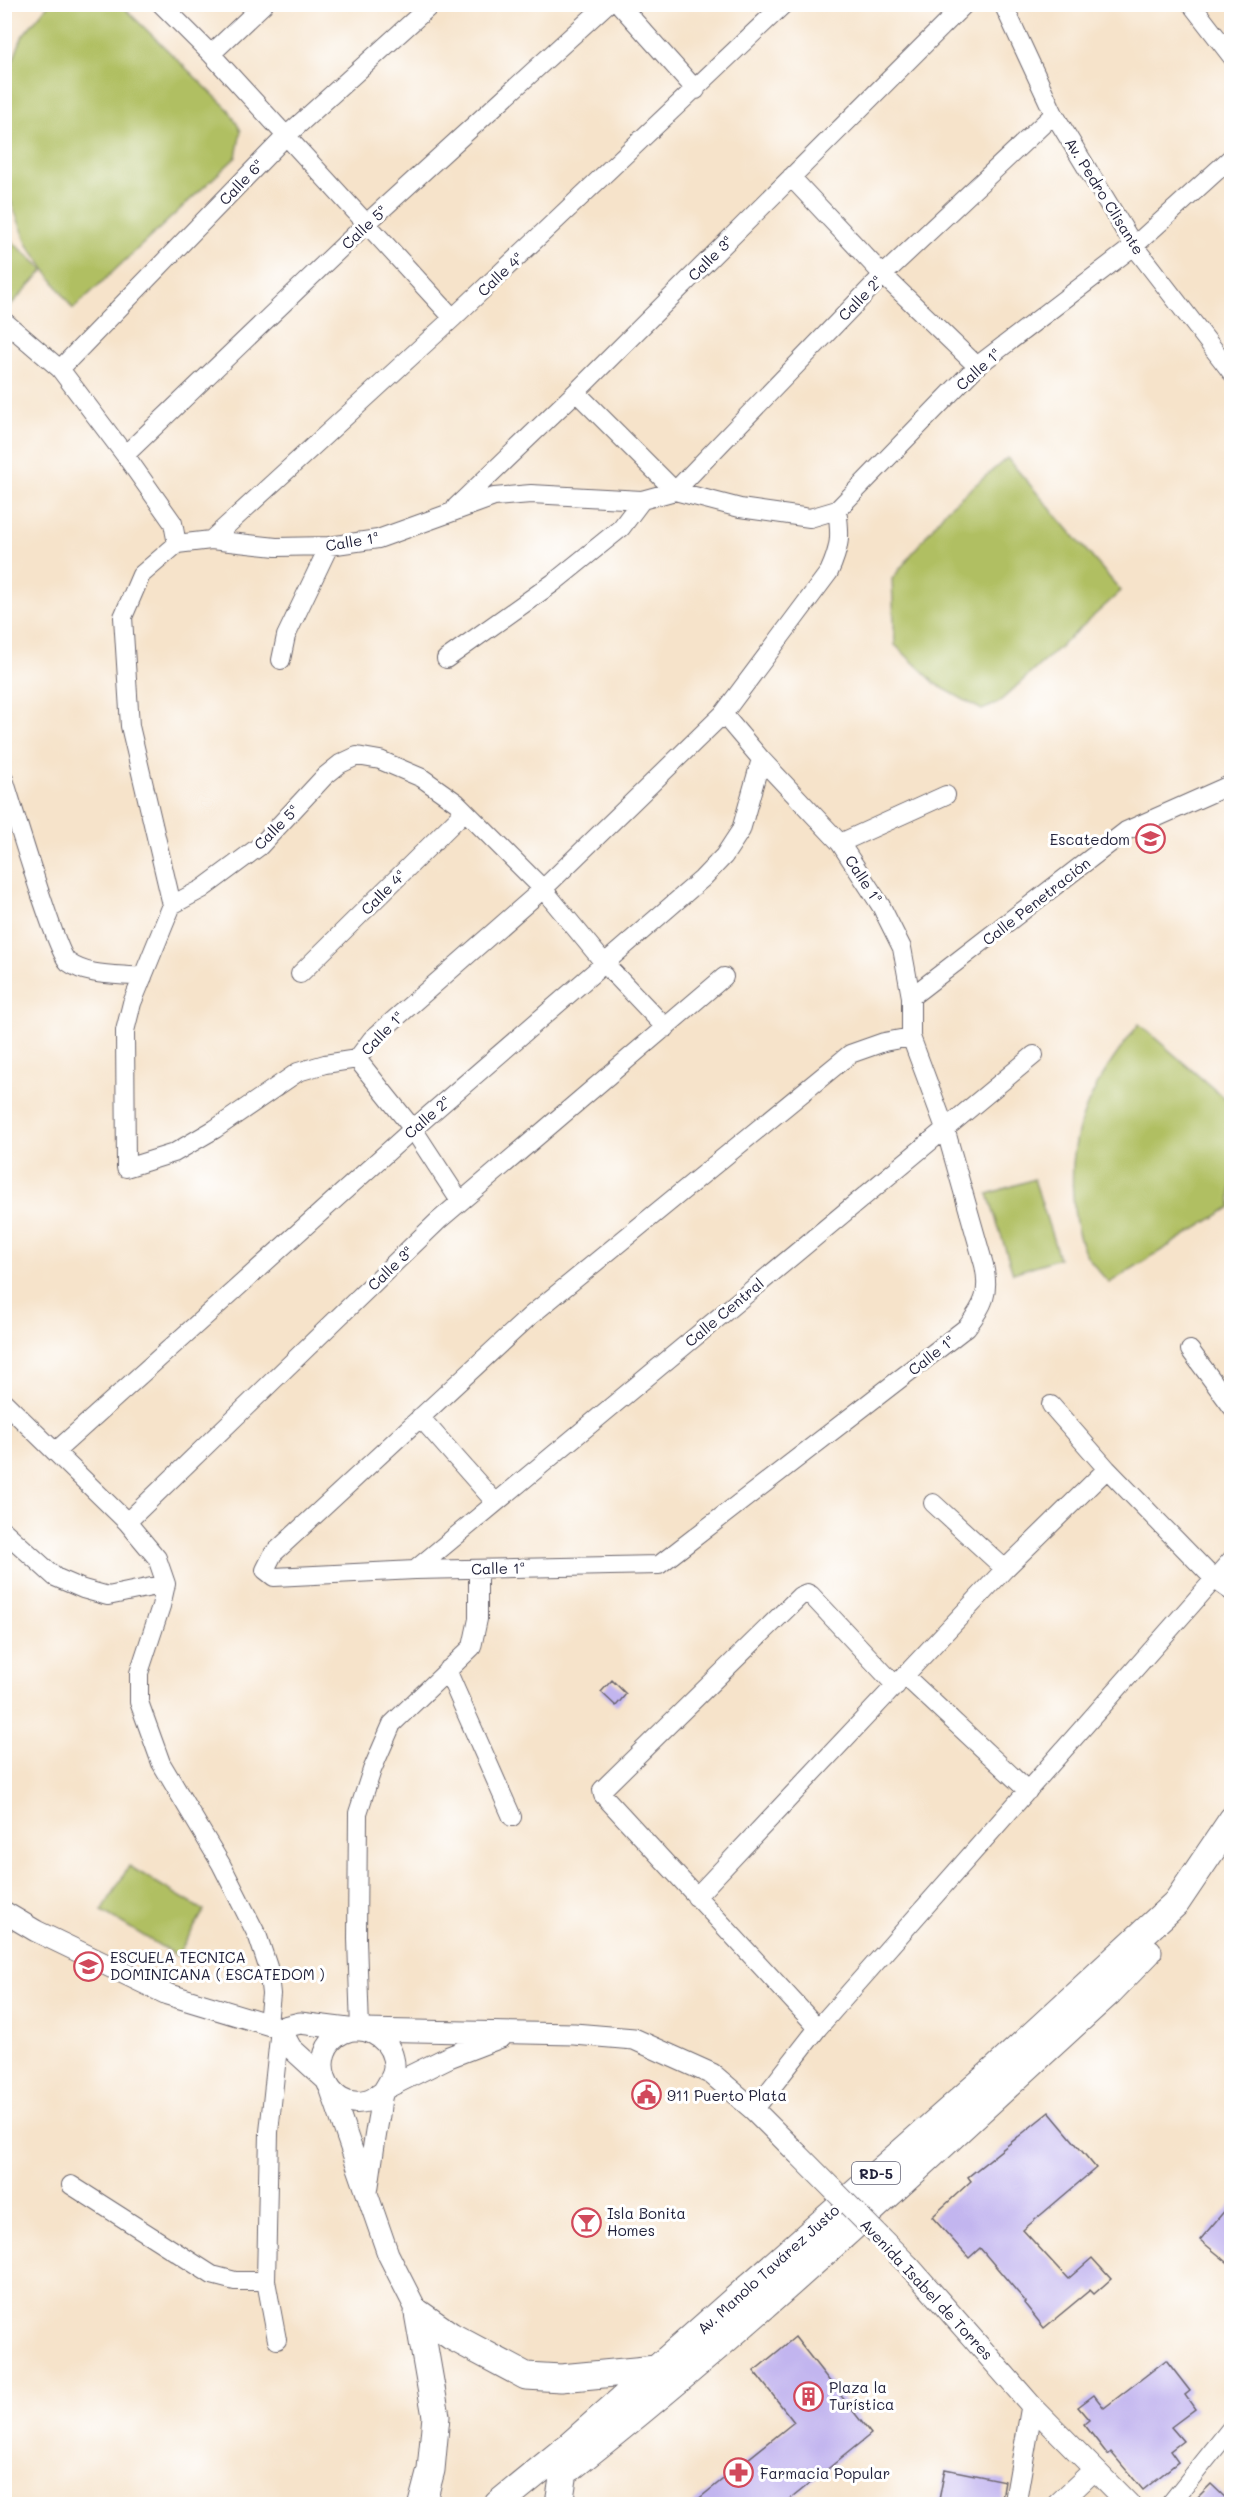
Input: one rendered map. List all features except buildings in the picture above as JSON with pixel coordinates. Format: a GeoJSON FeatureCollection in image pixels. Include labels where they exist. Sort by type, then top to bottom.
{"type":"FeatureCollection","features":[{"type":"Feature","properties":{"kind":"main road","name":"Av. Manolo Tavárez Justo"},"geometry":{"type":"LineString","coordinates":[[498,2505],[568,2447],[997,2068],[1176,1903],[1232,1820]]}},
{"type":"Feature","properties":{"kind":"main road","name":"Av. Manolo Tavárez Justo"},"geometry":{"type":"LineString","coordinates":[[525,2505],[644,2409],[768,2302],[1109,1992],[1195,1903],[1232,1851]]}},
{"type":"Feature","properties":{"kind":"main road"},"geometry":{"type":"LineString","coordinates":[[418,2313],[459,2341],[526,2376],[561,2378],[656,2369]]}},
{"type":"Feature","properties":{"kind":"main road"},"geometry":{"type":"LineString","coordinates":[[418,2313],[436,2416],[431,2470],[422,2505]]}},
{"type":"Feature","properties":{"kind":"main road"},"geometry":{"type":"LineString","coordinates":[[559,2505],[564,2472]]}},
{"type":"Feature","properties":{"kind":"street"},"geometry":{"type":"LineString","coordinates":[[161,4],[211,54],[453,318]]}},
{"type":"Feature","properties":{"kind":"street"},"geometry":{"type":"LineString","coordinates":[[211,54],[264,4]]}},
{"type":"Feature","properties":{"kind":"street","name":"Calle 6ª"},"geometry":{"type":"LineString","coordinates":[[60,369],[285,137],[432,4]]}},
{"type":"Feature","properties":{"kind":"street","name":"Calle 5ª"},"geometry":{"type":"LineString","coordinates":[[125,455],[368,223],[607,4]]}},
{"type":"Feature","properties":{"kind":"street"},"geometry":{"type":"LineString","coordinates":[[619,4],[696,90]]}},
{"type":"Feature","properties":{"kind":"street","name":"Calle 4ª"},"geometry":{"type":"LineString","coordinates":[[212,540],[453,318],[696,90],[784,4]]}},
{"type":"Feature","properties":{"kind":"street","name":"Calle 3ª"},"geometry":{"type":"LineString","coordinates":[[453,510],[576,392],[965,4]]}},
{"type":"Feature","properties":{"kind":"street","name":"Av. Pedro Clisante"},"geometry":{"type":"LineString","coordinates":[[1002,4],[1054,114],[1134,246],[1232,373]]}},
{"type":"Feature","properties":{"kind":"street"},"geometry":{"type":"LineString","coordinates":[[1191,4],[1232,57]]}},
{"type":"Feature","properties":{"kind":"street","name":"Calle 2ª"},"geometry":{"type":"LineString","coordinates":[[675,491],[883,274],[1054,114]]}},
{"type":"Feature","properties":{"kind":"street","name":"Calle 1ª"},"geometry":{"type":"LineString","coordinates":[[177,544],[212,540],[276,547],[329,546],[378,539],[494,497],[531,494],[642,500],[675,491],[740,508],[810,518],[837,510],[977,366],[1134,246],[1232,157]]}},
{"type":"Feature","properties":{"kind":"street"},"geometry":{"type":"LineString","coordinates":[[790,177],[883,274],[977,366]]}},
{"type":"Feature","properties":{"kind":"street"},"geometry":{"type":"LineString","coordinates":[[4,321],[60,369],[173,523],[177,544],[141,575],[123,617],[130,726],[172,905],[132,1003],[125,1031],[126,1168],[174,1153],[215,1129],[298,1072],[325,1064],[357,1059],[413,1129],[460,1201]]}},
{"type":"Feature","properties":{"kind":"street"},"geometry":{"type":"LineString","coordinates":[[576,392],[675,491]]}},
{"type":"Feature","properties":{"kind":"street"},"geometry":{"type":"LineString","coordinates":[[446,659],[553,582],[621,528],[642,500]]}},
{"type":"Feature","properties":{"kind":"street","name":"Calle 1ª"},"geometry":{"type":"LineString","coordinates":[[357,1059],[372,1039],[543,889],[723,714],[829,572],[838,551],[841,533],[837,510]]}},
{"type":"Feature","properties":{"kind":"street"},"geometry":{"type":"LineString","coordinates":[[281,660],[286,636],[329,546]]}},
{"type":"Feature","properties":{"kind":"street","name":"Calle 1ª"},"geometry":{"type":"LineString","coordinates":[[420,1417],[273,1554],[265,1570],[274,1577],[415,1570],[659,1565],[967,1327],[982,1308],[988,1284],[945,1128],[912,1037],[911,997],[902,948],[881,906],[840,843],[761,759],[723,714]]}},
{"type":"Feature","properties":{"kind":"street","name":"Calle 5ª"},"geometry":{"type":"LineString","coordinates":[[172,905],[202,889],[260,846],[325,776],[340,764],[357,756],[380,760],[422,778],[465,811]]}},
{"type":"Feature","properties":{"kind":"street","name":"Calle 2ª"},"geometry":{"type":"LineString","coordinates":[[55,1452],[413,1129],[702,879],[724,856],[741,830],[761,759]]}},
{"type":"Feature","properties":{"kind":"street"},"geometry":{"type":"LineString","coordinates":[[4,779],[65,960],[83,971],[143,977]]}},
{"type":"Feature","properties":{"kind":"street","name":"Calle Penetración"},"geometry":{"type":"LineString","coordinates":[[911,997],[1126,831],[1232,784]]}},
{"type":"Feature","properties":{"kind":"street"},"geometry":{"type":"LineString","coordinates":[[840,843],[946,795]]}},
{"type":"Feature","properties":{"kind":"street"},"geometry":{"type":"LineString","coordinates":[[465,811],[543,889],[605,964],[666,1028]]}},
{"type":"Feature","properties":{"kind":"street","name":"Calle 4ª"},"geometry":{"type":"LineString","coordinates":[[300,974],[465,811]]}},
{"type":"Feature","properties":{"kind":"street","name":"Calle 3ª"},"geometry":{"type":"LineString","coordinates":[[127,1522],[460,1201],[724,977]]}},
{"type":"Feature","properties":{"kind":"street"},"geometry":{"type":"LineString","coordinates":[[495,1502],[420,1417],[530,1316],[850,1054],[884,1042],[912,1037]]}},
{"type":"Feature","properties":{"kind":"street","name":"Calle Central"},"geometry":{"type":"LineString","coordinates":[[415,1570],[1034,1055]]}},
{"type":"Feature","properties":{"kind":"street"},"geometry":{"type":"LineString","coordinates":[[1190,1350],[1232,1407]]}},
{"type":"Feature","properties":{"kind":"street"},"geometry":{"type":"LineString","coordinates":[[4,1402],[127,1522],[157,1558],[166,1584],[139,1673],[139,1702],[161,1763],[220,1864],[258,1937],[268,1966],[274,2026],[266,2281],[277,2340]]}},
{"type":"Feature","properties":{"kind":"street"},"geometry":{"type":"LineString","coordinates":[[1051,1405],[1107,1469],[1215,1580],[1232,1592]]}},
{"type":"Feature","properties":{"kind":"street"},"geometry":{"type":"LineString","coordinates":[[696,1897],[1005,1569],[1107,1469]]}},
{"type":"Feature","properties":{"kind":"street"},"geometry":{"type":"LineString","coordinates":[[933,1503],[1005,1569]]}},
{"type":"Feature","properties":{"kind":"street"},"geometry":{"type":"LineString","coordinates":[[4,1531],[55,1577],[83,1589],[108,1596],[166,1584]]}},
{"type":"Feature","properties":{"kind":"street"},"geometry":{"type":"LineString","coordinates":[[754,2110],[818,2028],[1232,1559]]}},
{"type":"Feature","properties":{"kind":"street"},"geometry":{"type":"LineString","coordinates":[[360,2030],[357,1939],[358,1813],[372,1770],[392,1724],[472,1647],[478,1619],[478,1569]]}},
{"type":"Feature","properties":{"kind":"street"},"geometry":{"type":"LineString","coordinates":[[818,2028],[603,1795],[602,1790],[605,1785],[800,1596],[807,1593],[812,1595],[900,1681],[1028,1791]]}},
{"type":"Feature","properties":{"kind":"street"},"geometry":{"type":"LineString","coordinates":[[447,1670],[512,1817]]}},
{"type":"Feature","properties":{"kind":"street"},"geometry":{"type":"LineString","coordinates":[[4,1912],[36,1931],[167,1994],[274,2026],[291,2048],[347,2101],[366,2101],[385,2090]]}},
{"type":"Feature","properties":{"kind":"street","name":"Avenida Isabel de Torres"},"geometry":{"type":"LineString","coordinates":[[274,2026],[300,2023],[360,2030],[574,2034],[634,2039],[712,2074],[754,2110],[910,2267],[1032,2406],[1129,2505]]}},
{"type":"Feature","properties":{"kind":"street"},"geometry":{"type":"LineString","coordinates":[[367,2192],[385,2090],[394,2074],[394,2059],[388,2046],[378,2036],[360,2030],[343,2033],[332,2041],[325,2053],[322,2066],[388,2254],[418,2313]]}},
{"type":"Feature","properties":{"kind":"street","name":"Avenida Isabel de Torres"},"geometry":{"type":"LineString","coordinates":[[385,2090],[449,2057],[512,2032]]}},
{"type":"Feature","properties":{"kind":"street"},"geometry":{"type":"LineString","coordinates":[[71,2185],[213,2275],[235,2282],[266,2281]]}},
{"type":"Feature","properties":{"kind":"street"},"geometry":{"type":"LineString","coordinates":[[1015,2505],[1032,2406]]}},
{"type":"Feature","properties":{"kind":"street"},"geometry":{"type":"LineString","coordinates":[[1170,2505],[1232,2427]]}},
{"type":"Feature","properties":{"kind":"street"},"geometry":{"type":"LineString","coordinates":[[1058,2505],[1094,2470]]}},
{"type":"Feature","properties":{"kind":"green space"},"geometry":{"type":"Polygon","coordinates":[[[49,4],[121,5],[229,110],[241,131],[236,157],[73,309],[28,245],[5,187],[5,81],[23,35],[49,4]]]}},
{"type":"Feature","properties":{"kind":"green space"},"geometry":{"type":"Polygon","coordinates":[[[4,234],[44,270],[10,306],[5,301],[4,234]]]}},
{"type":"Feature","properties":{"kind":"green space"},"geometry":{"type":"Polygon","coordinates":[[[1007,458],[1121,591],[998,703],[982,710],[937,685],[895,645],[892,579],[947,509],[1007,458]]]}},
{"type":"Feature","properties":{"kind":"green space"},"geometry":{"type":"Polygon","coordinates":[[[1139,1024],[1231,1104],[1231,1207],[1109,1283],[1086,1254],[1078,1231],[1073,1196],[1075,1146],[1088,1103],[1110,1064],[1139,1024]]]}},
{"type":"Feature","properties":{"kind":"green space"},"geometry":{"type":"Polygon","coordinates":[[[1034,1179],[1059,1258],[1013,1273],[988,1194],[1034,1179]]]}},
{"type":"Feature","properties":{"kind":"green space"},"geometry":{"type":"Polygon","coordinates":[[[129,1866],[204,1911],[177,1956],[102,1911],[129,1866]]]}},
{"type":"Feature","properties":{"kind":"place","name":"Escatedom"},"geometry":{"type":"Point","coordinates":[1151,839]}},
{"type":"Feature","properties":{"kind":"place","name":"ESCUELA TECNICA DOMINICANA ( ESCATEDOM )"},"geometry":{"type":"Point","coordinates":[89,1966]}},
{"type":"Feature","properties":{"kind":"place","name":"911 Puerto Plata"},"geometry":{"type":"Point","coordinates":[646,2095]}},
{"type":"Feature","properties":{"kind":"place","name":"Isla Bonita Homes"},"geometry":{"type":"Point","coordinates":[586,2222]}},
{"type":"Feature","properties":{"kind":"place","name":"Plaza la Turística"},"geometry":{"type":"Point","coordinates":[808,2396]}},
{"type":"Feature","properties":{"kind":"place","name":"Farmacia Popular"},"geometry":{"type":"Point","coordinates":[739,2473]}}]}
